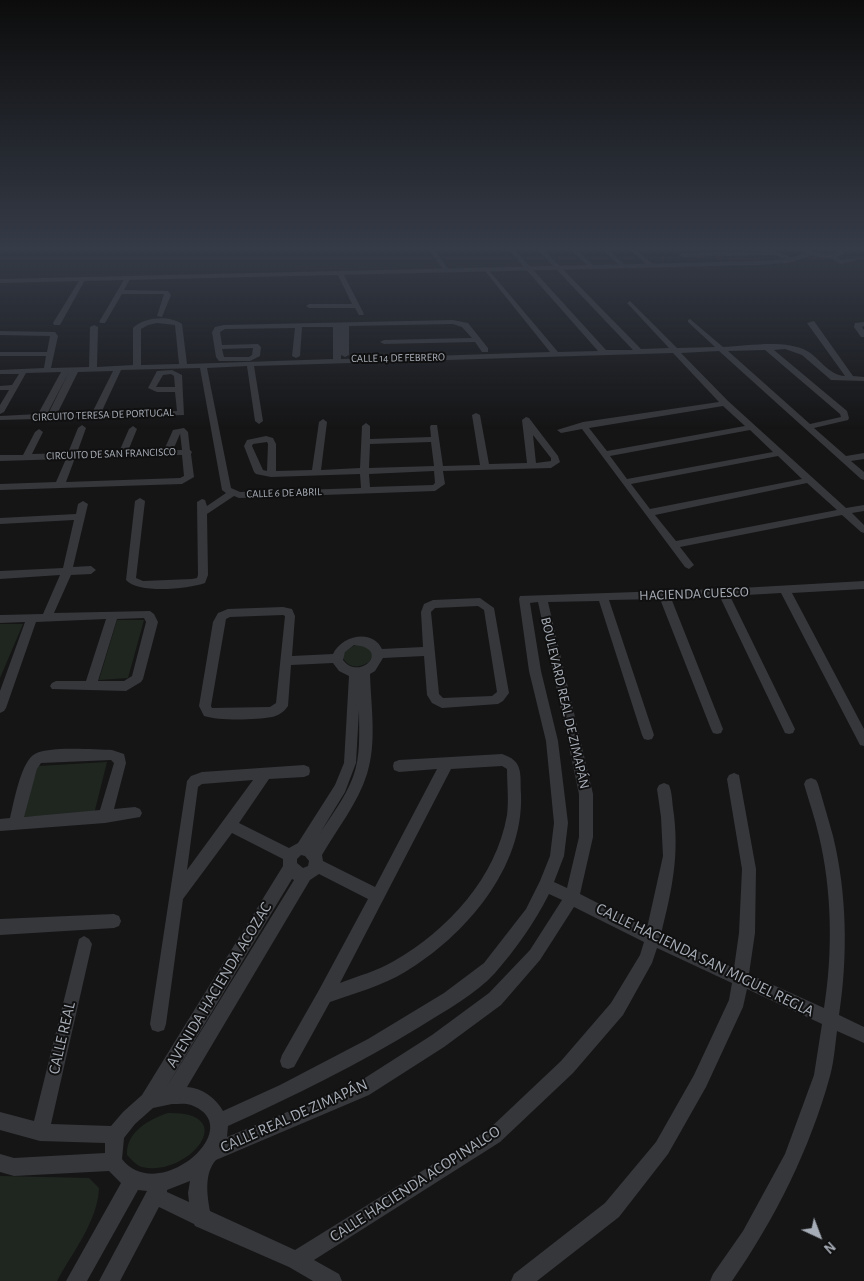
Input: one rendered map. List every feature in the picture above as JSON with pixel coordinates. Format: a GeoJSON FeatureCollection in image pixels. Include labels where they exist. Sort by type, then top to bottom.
{"type":"FeatureCollection","features":[{"type":"Feature","properties":{"kind":"street"},"geometry":{"type":"LineString","coordinates":[[57,323],[65,310]]}},
{"type":"Feature","properties":{"kind":"street"},"geometry":{"type":"LineString","coordinates":[[103,322],[110,310]]}},
{"type":"Feature","properties":{"kind":"street"},"geometry":{"type":"LineString","coordinates":[[160,316],[162,310]]}},
{"type":"Feature","properties":{"kind":"street"},"geometry":{"type":"LineString","coordinates":[[358,310],[361,314]]}},
{"type":"Feature","properties":{"kind":"street"},"geometry":{"type":"LineString","coordinates":[[519,310],[556,355]]}},
{"type":"Feature","properties":{"kind":"street"},"geometry":{"type":"LineString","coordinates":[[565,310],[604,353]]}},
{"type":"Feature","properties":{"kind":"street"},"geometry":{"type":"LineString","coordinates":[[598,310],[639,352]]}},
{"type":"Feature","properties":{"kind":"street"},"geometry":{"type":"LineString","coordinates":[[636,310],[726,403],[864,530]]}},
{"type":"Feature","properties":{"kind":"street"},"geometry":{"type":"LineString","coordinates":[[690,321],[721,351],[864,477]]}},
{"type":"Feature","properties":{"kind":"street"},"geometry":{"type":"LineString","coordinates":[[137,368],[137,328],[140,324],[170,322],[178,324],[183,366]]}},
{"type":"Feature","properties":{"kind":"street"},"geometry":{"type":"LineString","coordinates":[[251,361],[222,359],[216,332],[218,329],[460,322],[465,325],[475,340],[485,350]]}},
{"type":"Feature","properties":{"kind":"street"},"geometry":{"type":"LineString","coordinates":[[811,323],[851,379],[864,379]]}},
{"type":"Feature","properties":{"kind":"street"},"geometry":{"type":"LineString","coordinates":[[382,324],[384,353]]}},
{"type":"Feature","properties":{"kind":"street"},"geometry":{"type":"LineString","coordinates":[[861,324],[864,335]]}},
{"type":"Feature","properties":{"kind":"street"},"geometry":{"type":"LineString","coordinates":[[341,325],[341,360]]}},
{"type":"Feature","properties":{"kind":"street"},"geometry":{"type":"LineString","coordinates":[[296,356],[299,326]]}},
{"type":"Feature","properties":{"kind":"street"},"geometry":{"type":"LineString","coordinates":[[93,369],[94,327]]}},
{"type":"Feature","properties":{"kind":"street"},"geometry":{"type":"LineString","coordinates":[[0,333],[52,334],[54,336],[46,370]]}},
{"type":"Feature","properties":{"kind":"street"},"geometry":{"type":"LineString","coordinates":[[384,342],[475,340]]}},
{"type":"Feature","properties":{"kind":"street"},"geometry":{"type":"LineString","coordinates":[[219,348],[257,347],[251,361],[259,421]]}},
{"type":"Feature","properties":{"kind":"street"},"geometry":{"type":"LineString","coordinates":[[766,347],[844,413],[845,418],[837,422],[808,427]]}},
{"type":"Feature","properties":{"kind":"street","name":"CALLE 14 DE FEBRERO"},"geometry":{"type":"LineString","coordinates":[[0,372],[203,366],[251,361],[721,351],[766,347],[795,348],[805,353],[827,374],[834,378],[851,379]]}},
{"type":"Feature","properties":{"kind":"street"},"geometry":{"type":"LineString","coordinates":[[0,354],[50,354]]}},
{"type":"Feature","properties":{"kind":"street","name":"CALLE 6 DE ABRIL"},"geometry":{"type":"LineString","coordinates":[[203,366],[227,490],[232,494],[435,488],[438,486],[438,468]]}},
{"type":"Feature","properties":{"kind":"street"},"geometry":{"type":"LineString","coordinates":[[95,416],[118,368]]}},
{"type":"Feature","properties":{"kind":"street"},"geometry":{"type":"LineString","coordinates":[[41,417],[66,370]]}},
{"type":"Feature","properties":{"kind":"street"},"geometry":{"type":"LineString","coordinates":[[51,417],[75,370]]}},
{"type":"Feature","properties":{"kind":"street"},"geometry":{"type":"LineString","coordinates":[[0,412],[24,371]]}},
{"type":"Feature","properties":{"kind":"street"},"geometry":{"type":"LineString","coordinates":[[0,388],[14,387]]}},
{"type":"Feature","properties":{"kind":"street","name":"CIRCUITO TERESA DE PORTUGAL"},"geometry":{"type":"LineString","coordinates":[[0,418],[181,413],[178,389]]}},
{"type":"Feature","properties":{"kind":"street"},"geometry":{"type":"LineString","coordinates":[[562,430],[726,403]]}},
{"type":"Feature","properties":{"kind":"street"},"geometry":{"type":"LineString","coordinates":[[476,415],[485,467]]}},
{"type":"Feature","properties":{"kind":"street"},"geometry":{"type":"LineString","coordinates":[[270,474],[551,465],[556,462],[555,458],[526,420],[532,465]]}},
{"type":"Feature","properties":{"kind":"street"},"geometry":{"type":"LineString","coordinates":[[316,473],[323,422]]}},
{"type":"Feature","properties":{"kind":"street"},"geometry":{"type":"LineString","coordinates":[[366,426],[364,471],[366,490]]}},
{"type":"Feature","properties":{"kind":"street"},"geometry":{"type":"LineString","coordinates":[[434,426],[438,468]]}},
{"type":"Feature","properties":{"kind":"street"},"geometry":{"type":"LineString","coordinates":[[583,426],[689,565]]}},
{"type":"Feature","properties":{"kind":"street"},"geometry":{"type":"LineString","coordinates":[[604,454],[753,427]]}},
{"type":"Feature","properties":{"kind":"street"},"geometry":{"type":"LineString","coordinates":[[60,485],[82,428]]}},
{"type":"Feature","properties":{"kind":"street"},"geometry":{"type":"LineString","coordinates":[[122,454],[133,429]]}},
{"type":"Feature","properties":{"kind":"street"},"geometry":{"type":"LineString","coordinates":[[167,453],[176,432],[181,430],[184,432],[188,452]]}},
{"type":"Feature","properties":{"kind":"street"},"geometry":{"type":"LineString","coordinates":[[26,457],[39,432]]}},
{"type":"Feature","properties":{"kind":"street"},"geometry":{"type":"LineString","coordinates":[[365,442],[435,439]]}},
{"type":"Feature","properties":{"kind":"street","name":"CIRCUITO DE SAN FRANCISCO"},"geometry":{"type":"LineString","coordinates":[[0,458],[188,452],[189,476],[182,481],[0,487]]}},
{"type":"Feature","properties":{"kind":"street"},"geometry":{"type":"LineString","coordinates":[[625,482],[781,453]]}},
{"type":"Feature","properties":{"kind":"street"},"geometry":{"type":"LineString","coordinates":[[845,459],[864,456]]}},
{"type":"Feature","properties":{"kind":"street"},"geometry":{"type":"LineString","coordinates":[[648,513],[810,480]]}},
{"type":"Feature","properties":{"kind":"street"},"geometry":{"type":"LineString","coordinates":[[201,514],[232,494]]}},
{"type":"Feature","properties":{"kind":"street"},"geometry":{"type":"LineString","coordinates":[[140,501],[131,580],[142,585],[193,583],[201,580],[203,575],[202,502]]}},
{"type":"Feature","properties":{"kind":"street"},"geometry":{"type":"LineString","coordinates":[[47,617],[67,571],[83,504]]}},
{"type":"Feature","properties":{"kind":"street"},"geometry":{"type":"LineString","coordinates":[[673,545],[864,508]]}},
{"type":"Feature","properties":{"kind":"street"},"geometry":{"type":"LineString","coordinates":[[0,521],[79,518]]}},
{"type":"Feature","properties":{"kind":"street"},"geometry":{"type":"LineString","coordinates":[[0,575],[91,570]]}},
{"type":"Feature","properties":{"kind":"street","name":"HACIENDA CUESCO"},"geometry":{"type":"LineString","coordinates":[[524,599],[723,593],[864,585]]}},
{"type":"Feature","properties":{"kind":"street"},"geometry":{"type":"LineString","coordinates":[[784,590],[864,740]]}},
{"type":"Feature","properties":{"kind":"street"},"geometry":{"type":"LineString","coordinates":[[723,593],[789,729]]}},
{"type":"Feature","properties":{"kind":"street"},"geometry":{"type":"LineString","coordinates":[[664,595],[716,728]]}},
{"type":"Feature","properties":{"kind":"street"},"geometry":{"type":"LineString","coordinates":[[603,597],[648,735]]}},
{"type":"Feature","properties":{"kind":"street","name":"BOULEVARD REAL DE ZIMAPÁN"},"geometry":{"type":"LineString","coordinates":[[542,598],[586,794],[586,837],[572,896]]}},
{"type":"Feature","properties":{"kind":"street","name":"BOULEVARD REAL DE ZIMAPÁN"},"geometry":{"type":"LineString","coordinates":[[524,599],[535,671],[552,741],[561,823],[557,856],[546,885]]}},
{"type":"Feature","properties":{"kind":"street"},"geometry":{"type":"LineString","coordinates":[[480,602],[485,604],[489,608],[502,693],[499,698],[494,701],[442,702],[436,700],[432,695],[429,651],[426,612],[428,607],[433,604],[480,602]]}},
{"type":"Feature","properties":{"kind":"street"},"geometry":{"type":"LineString","coordinates":[[288,612],[290,616],[288,661],[280,709],[272,712],[214,714],[208,712],[205,706],[219,622],[222,616],[228,613],[288,612]]}},
{"type":"Feature","properties":{"kind":"street"},"geometry":{"type":"LineString","coordinates":[[0,619],[146,614],[150,617],[152,622],[137,679],[126,686],[56,686]]}},
{"type":"Feature","properties":{"kind":"street"},"geometry":{"type":"LineString","coordinates":[[91,685],[113,615]]}},
{"type":"Feature","properties":{"kind":"street"},"geometry":{"type":"LineString","coordinates":[[0,708],[3,691],[32,618]]}},
{"type":"Feature","properties":{"kind":"street"},"geometry":{"type":"LineString","coordinates":[[352,641],[370,643],[379,654],[378,661],[372,668],[359,672],[346,670],[340,665],[337,658],[339,651],[344,645],[352,641]]}},
{"type":"Feature","properties":{"kind":"street"},"geometry":{"type":"LineString","coordinates":[[379,654],[429,651]]}},
{"type":"Feature","properties":{"kind":"street"},"geometry":{"type":"LineString","coordinates":[[288,661],[337,658]]}},
{"type":"Feature","properties":{"kind":"street","name":"AVENIDA HACIENDA ACOZAC"},"geometry":{"type":"LineString","coordinates":[[148,1101],[303,861],[352,793],[360,775],[364,758],[359,672]]}},
{"type":"Feature","properties":{"kind":"street"},"geometry":{"type":"LineString","coordinates":[[15,823],[31,767],[37,759],[46,756],[112,755],[119,758],[120,763],[105,817]]}},
{"type":"Feature","properties":{"kind":"street"},"geometry":{"type":"LineString","coordinates":[[325,996],[398,968],[440,937],[477,901],[499,864],[513,817],[513,768],[509,762],[502,760],[446,765],[399,766]]}},
{"type":"Feature","properties":{"kind":"street"},"geometry":{"type":"LineString","coordinates":[[288,1061],[325,996],[446,765]]}},
{"type":"Feature","properties":{"kind":"street"},"geometry":{"type":"LineString","coordinates":[[158,1024],[192,786],[196,780],[202,778],[304,771]]}},
{"type":"Feature","properties":{"kind":"street"},"geometry":{"type":"LineString","coordinates":[[176,896],[230,825],[264,775]]}},
{"type":"Feature","properties":{"kind":"street"},"geometry":{"type":"LineString","coordinates":[[521,1281],[612,1210],[662,1148],[700,1081],[737,1001],[747,933],[749,869],[734,779]]}},
{"type":"Feature","properties":{"kind":"street"},"geometry":{"type":"LineString","coordinates":[[720,1281],[750,1238],[792,1159],[822,1075],[831,1020],[837,942],[834,884],[826,837],[811,784]]}},
{"type":"Feature","properties":{"kind":"street","name":"CALLE HACIENDA ACOPINALCO"},"geometry":{"type":"LineString","coordinates":[[296,1260],[494,1136],[567,1067],[617,1009],[647,958],[670,856],[664,789]]}},
{"type":"Feature","properties":{"kind":"street"},"geometry":{"type":"LineString","coordinates":[[0,825],[135,813]]}},
{"type":"Feature","properties":{"kind":"street"},"geometry":{"type":"LineString","coordinates":[[230,825],[378,896]]}},
{"type":"Feature","properties":{"kind":"street","name":"AVENIDA HACIENDA ACOZAC"},"geometry":{"type":"LineString","coordinates":[[172,1095],[303,861]]}},
{"type":"Feature","properties":{"kind":"street","name":"CALLE HACIENDA SAN MIGUEL REGLA"},"geometry":{"type":"LineString","coordinates":[[546,885],[572,896],[652,938],[864,1035]]}},
{"type":"Feature","properties":{"kind":"street","name":"CALLE REAL DE ZIMAPÁN"},"geometry":{"type":"LineString","coordinates":[[220,1121],[286,1091],[374,1045],[450,999],[488,968],[531,914],[546,885]]}},
{"type":"Feature","properties":{"kind":"street","name":"CALLE REAL DE ZIMAPÁN"},"geometry":{"type":"LineString","coordinates":[[206,1158],[363,1089],[438,1042],[495,999],[535,955],[560,918],[572,896]]}},
{"type":"Feature","properties":{"kind":"street"},"geometry":{"type":"LineString","coordinates":[[0,926],[114,921]]}},
{"type":"Feature","properties":{"kind":"street","name":"CALLE REAL"},"geometry":{"type":"LineString","coordinates":[[40,1132],[84,944]]}},
{"type":"Feature","properties":{"kind":"street"},"geometry":{"type":"LineString","coordinates":[[202,1219],[197,1193],[206,1158],[217,1140],[220,1121],[210,1106],[193,1096],[172,1095],[148,1101],[115,1135],[113,1162],[124,1175],[156,1184],[158,1189],[202,1219],[296,1260],[332,1281]]}},
{"type":"Feature","properties":{"kind":"street"},"geometry":{"type":"LineString","coordinates":[[0,1121],[40,1132],[115,1135]]}},
{"type":"Feature","properties":{"kind":"street"},"geometry":{"type":"LineString","coordinates":[[109,1281],[158,1189],[186,1174],[206,1158]]}},
{"type":"Feature","properties":{"kind":"street"},"geometry":{"type":"LineString","coordinates":[[0,1163],[14,1167],[113,1162]]}},
{"type":"Feature","properties":{"kind":"street"},"geometry":{"type":"LineString","coordinates":[[76,1281],[134,1179]]}},
{"type":"Feature","properties":{"kind":"shaded area"},"geometry":{"type":"Polygon","coordinates":[[[117,620],[144,620],[128,678],[99,680],[117,620]]]}},
{"type":"Feature","properties":{"kind":"shaded area"},"geometry":{"type":"Polygon","coordinates":[[[0,624],[23,624],[0,678],[0,624]]]}},
{"type":"Feature","properties":{"kind":"shaded area"},"geometry":{"type":"Polygon","coordinates":[[[357,644],[370,648],[373,655],[369,662],[351,666],[343,658],[345,651],[357,644]]]}},
{"type":"Feature","properties":{"kind":"shaded area"},"geometry":{"type":"Polygon","coordinates":[[[107,762],[94,814],[22,817],[38,766],[107,762]]]}},
{"type":"Feature","properties":{"kind":"shaded area"},"geometry":{"type":"Polygon","coordinates":[[[168,1113],[190,1115],[202,1123],[205,1133],[200,1144],[190,1154],[176,1163],[159,1168],[140,1166],[127,1155],[130,1140],[134,1133],[146,1123],[168,1113]]]}},
{"type":"Feature","properties":{"kind":"shaded area"},"geometry":{"type":"Polygon","coordinates":[[[0,1176],[89,1178],[99,1188],[98,1200],[89,1225],[57,1281],[0,1281],[0,1176]]]}}]}
